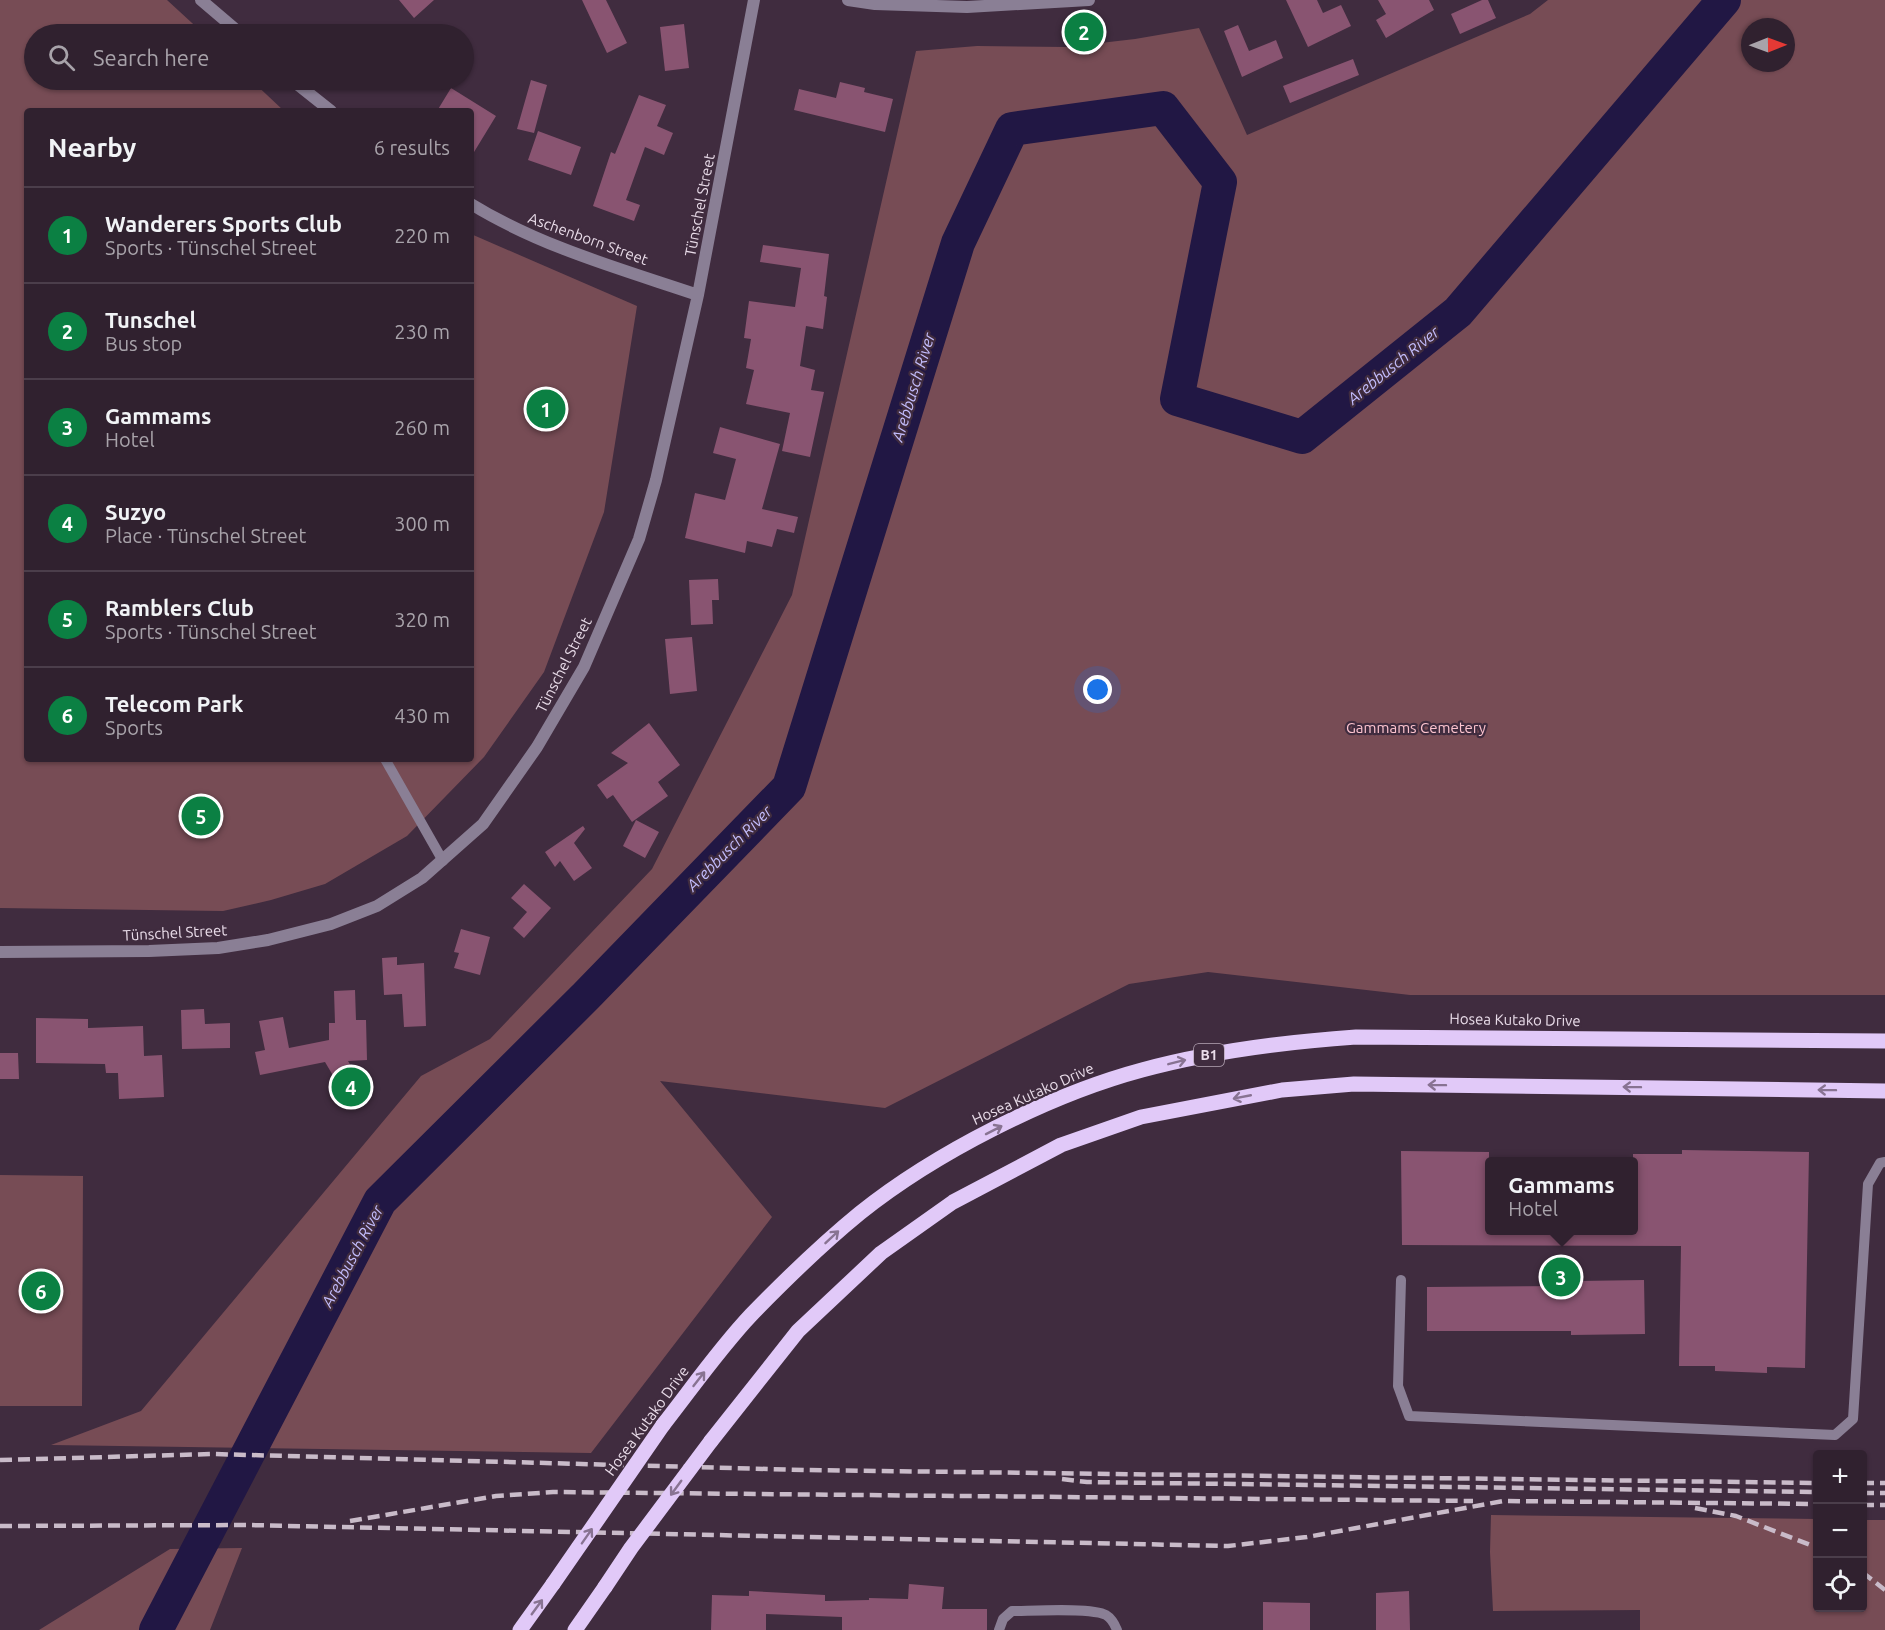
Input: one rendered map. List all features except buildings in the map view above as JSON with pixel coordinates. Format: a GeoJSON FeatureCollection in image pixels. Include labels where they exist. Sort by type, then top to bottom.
{"type":"FeatureCollection","features":[{"type":"Feature","properties":{"kind":"main road","name":"Hosea Kutako Drive"},"geometry":{"type":"LineString","coordinates":[[520,1630],[663,1425],[750,1316],[833,1236],[862,1212],[940,1159],[1046,1105],[1100,1083],[1141,1070],[1195,1058],[1265,1046],[1356,1037],[1885,1041]]}},
{"type":"Feature","properties":{"kind":"main road"},"geometry":{"type":"LineString","coordinates":[[575,1630],[631,1548],[711,1441],[798,1332],[881,1253],[952,1202],[1061,1145],[1141,1117],[1282,1090],[1354,1084],[1885,1090]]}},
{"type":"Feature","properties":{"kind":"street"},"geometry":{"type":"LineString","coordinates":[[201,0],[229,24]]}},
{"type":"Feature","properties":{"kind":"street","name":"Tünschel Street"},"geometry":{"type":"LineString","coordinates":[[0,952],[218,948],[267,940],[332,924],[377,906],[422,878],[483,824],[543,737],[584,667],[639,539],[656,480],[698,295],[754,0]]}},
{"type":"Feature","properties":{"kind":"street"},"geometry":{"type":"LineString","coordinates":[[848,0],[875,4],[967,7],[1089,0]]}},
{"type":"Feature","properties":{"kind":"street"},"geometry":{"type":"LineString","coordinates":[[305,90],[327,108]]}},
{"type":"Feature","properties":{"kind":"street","name":"Aschenborn Street"},"geometry":{"type":"LineString","coordinates":[[474,206],[496,219],[556,247],[698,295]]}},
{"type":"Feature","properties":{"kind":"lane"},"geometry":{"type":"LineString","coordinates":[[387,762],[443,861]]}},
{"type":"Feature","properties":{"kind":"lane"},"geometry":{"type":"LineString","coordinates":[[1401,1280],[1398,1386],[1408,1416],[1834,1435],[1853,1419],[1868,1184],[1880,1163],[1885,1161]]}},
{"type":"Feature","properties":{"kind":"lane"},"geometry":{"type":"LineString","coordinates":[[999,1630],[1003,1618],[1012,1611],[1090,1611],[1106,1615],[1115,1624],[1117,1630]]}},
{"type":"Feature","properties":{"kind":"green space"},"geometry":{"type":"Polygon","coordinates":[[[0,0],[167,0],[193,24],[24,24],[24,90],[262,90],[281,108],[24,108],[24,762],[474,762],[474,235],[637,306],[604,512],[544,672],[484,757],[407,836],[325,884],[223,911],[0,908],[0,0]]]}},
{"type":"Feature","properties":{"kind":"green space","name":"Gammams Cemetery"},"geometry":{"type":"Polygon","coordinates":[[[1548,0],[1885,0],[1885,995],[1410,995],[1208,972],[1129,984],[885,1108],[660,1081],[772,1217],[591,1453],[51,1445],[141,1411],[421,1076],[490,1039],[652,869],[792,595],[916,51],[977,46],[1066,47],[1135,39],[1199,28],[1247,135],[1530,14],[1548,0]]]}},
{"type":"Feature","properties":{"kind":"green space"},"geometry":{"type":"Polygon","coordinates":[[[0,1175],[83,1176],[82,1406],[0,1406],[0,1175]]]}},
{"type":"Feature","properties":{"kind":"green space"},"geometry":{"type":"Polygon","coordinates":[[[1491,1515],[1813,1519],[1813,1612],[1867,1612],[1867,1520],[1885,1520],[1885,1630],[1640,1630],[1640,1610],[1493,1611],[1491,1515]]]}},
{"type":"Feature","properties":{"kind":"green space"},"geometry":{"type":"Polygon","coordinates":[[[242,1548],[210,1630],[39,1630],[170,1549],[242,1548]]]}},
{"type":"Feature","properties":{"kind":"waterway","name":"Arebbusch River"},"geometry":{"type":"LineString","coordinates":[[156,1630],[380,1201],[586,996],[789,787],[958,243],[1012,129],[1163,108],[1220,182],[1177,399],[1302,437],[1458,312],[1724,0]]}},
{"type":"Feature","properties":{"kind":"railway"},"geometry":{"type":"LineString","coordinates":[[0,1460],[213,1454],[804,1470],[1813,1483]]}},
{"type":"Feature","properties":{"kind":"railway"},"geometry":{"type":"LineString","coordinates":[[1062,1479],[1087,1482],[1813,1492]]}},
{"type":"Feature","properties":{"kind":"railway"},"geometry":{"type":"LineString","coordinates":[[1867,1483],[1885,1483]]}},
{"type":"Feature","properties":{"kind":"railway"},"geometry":{"type":"LineString","coordinates":[[350,1521],[496,1496],[553,1492],[1473,1501]]}},
{"type":"Feature","properties":{"kind":"railway"},"geometry":{"type":"LineString","coordinates":[[1867,1493],[1885,1493]]}},
{"type":"Feature","properties":{"kind":"railway"},"geometry":{"type":"LineString","coordinates":[[0,1526],[247,1525],[1228,1546],[1307,1537],[1503,1501],[1813,1504]]}},
{"type":"Feature","properties":{"kind":"railway"},"geometry":{"type":"LineString","coordinates":[[1867,1505],[1885,1505]]}},
{"type":"Feature","properties":{"kind":"railway"},"geometry":{"type":"LineString","coordinates":[[1695,1508],[1736,1516],[1813,1546]]}},
{"type":"Feature","properties":{"kind":"railway"},"geometry":{"type":"LineString","coordinates":[[1867,1576],[1885,1590]]}},
{"type":"Feature","properties":{"kind":"place","name":"Tunschel"},"geometry":{"type":"Point","coordinates":[1084,32]}},
{"type":"Feature","properties":{"kind":"place","name":"Wanderers Sports Club"},"geometry":{"type":"Point","coordinates":[546,409]}},
{"type":"Feature","properties":{"kind":"place","name":"Ramblers Club"},"geometry":{"type":"Point","coordinates":[201,816]}},
{"type":"Feature","properties":{"kind":"place","name":"Suzyo"},"geometry":{"type":"Point","coordinates":[351,1087]}},
{"type":"Feature","properties":{"kind":"place","name":"Gammams"},"geometry":{"type":"Point","coordinates":[1561,1277]}},
{"type":"Feature","properties":{"kind":"place","name":"Telecom Park"},"geometry":{"type":"Point","coordinates":[41,1291]}}]}
